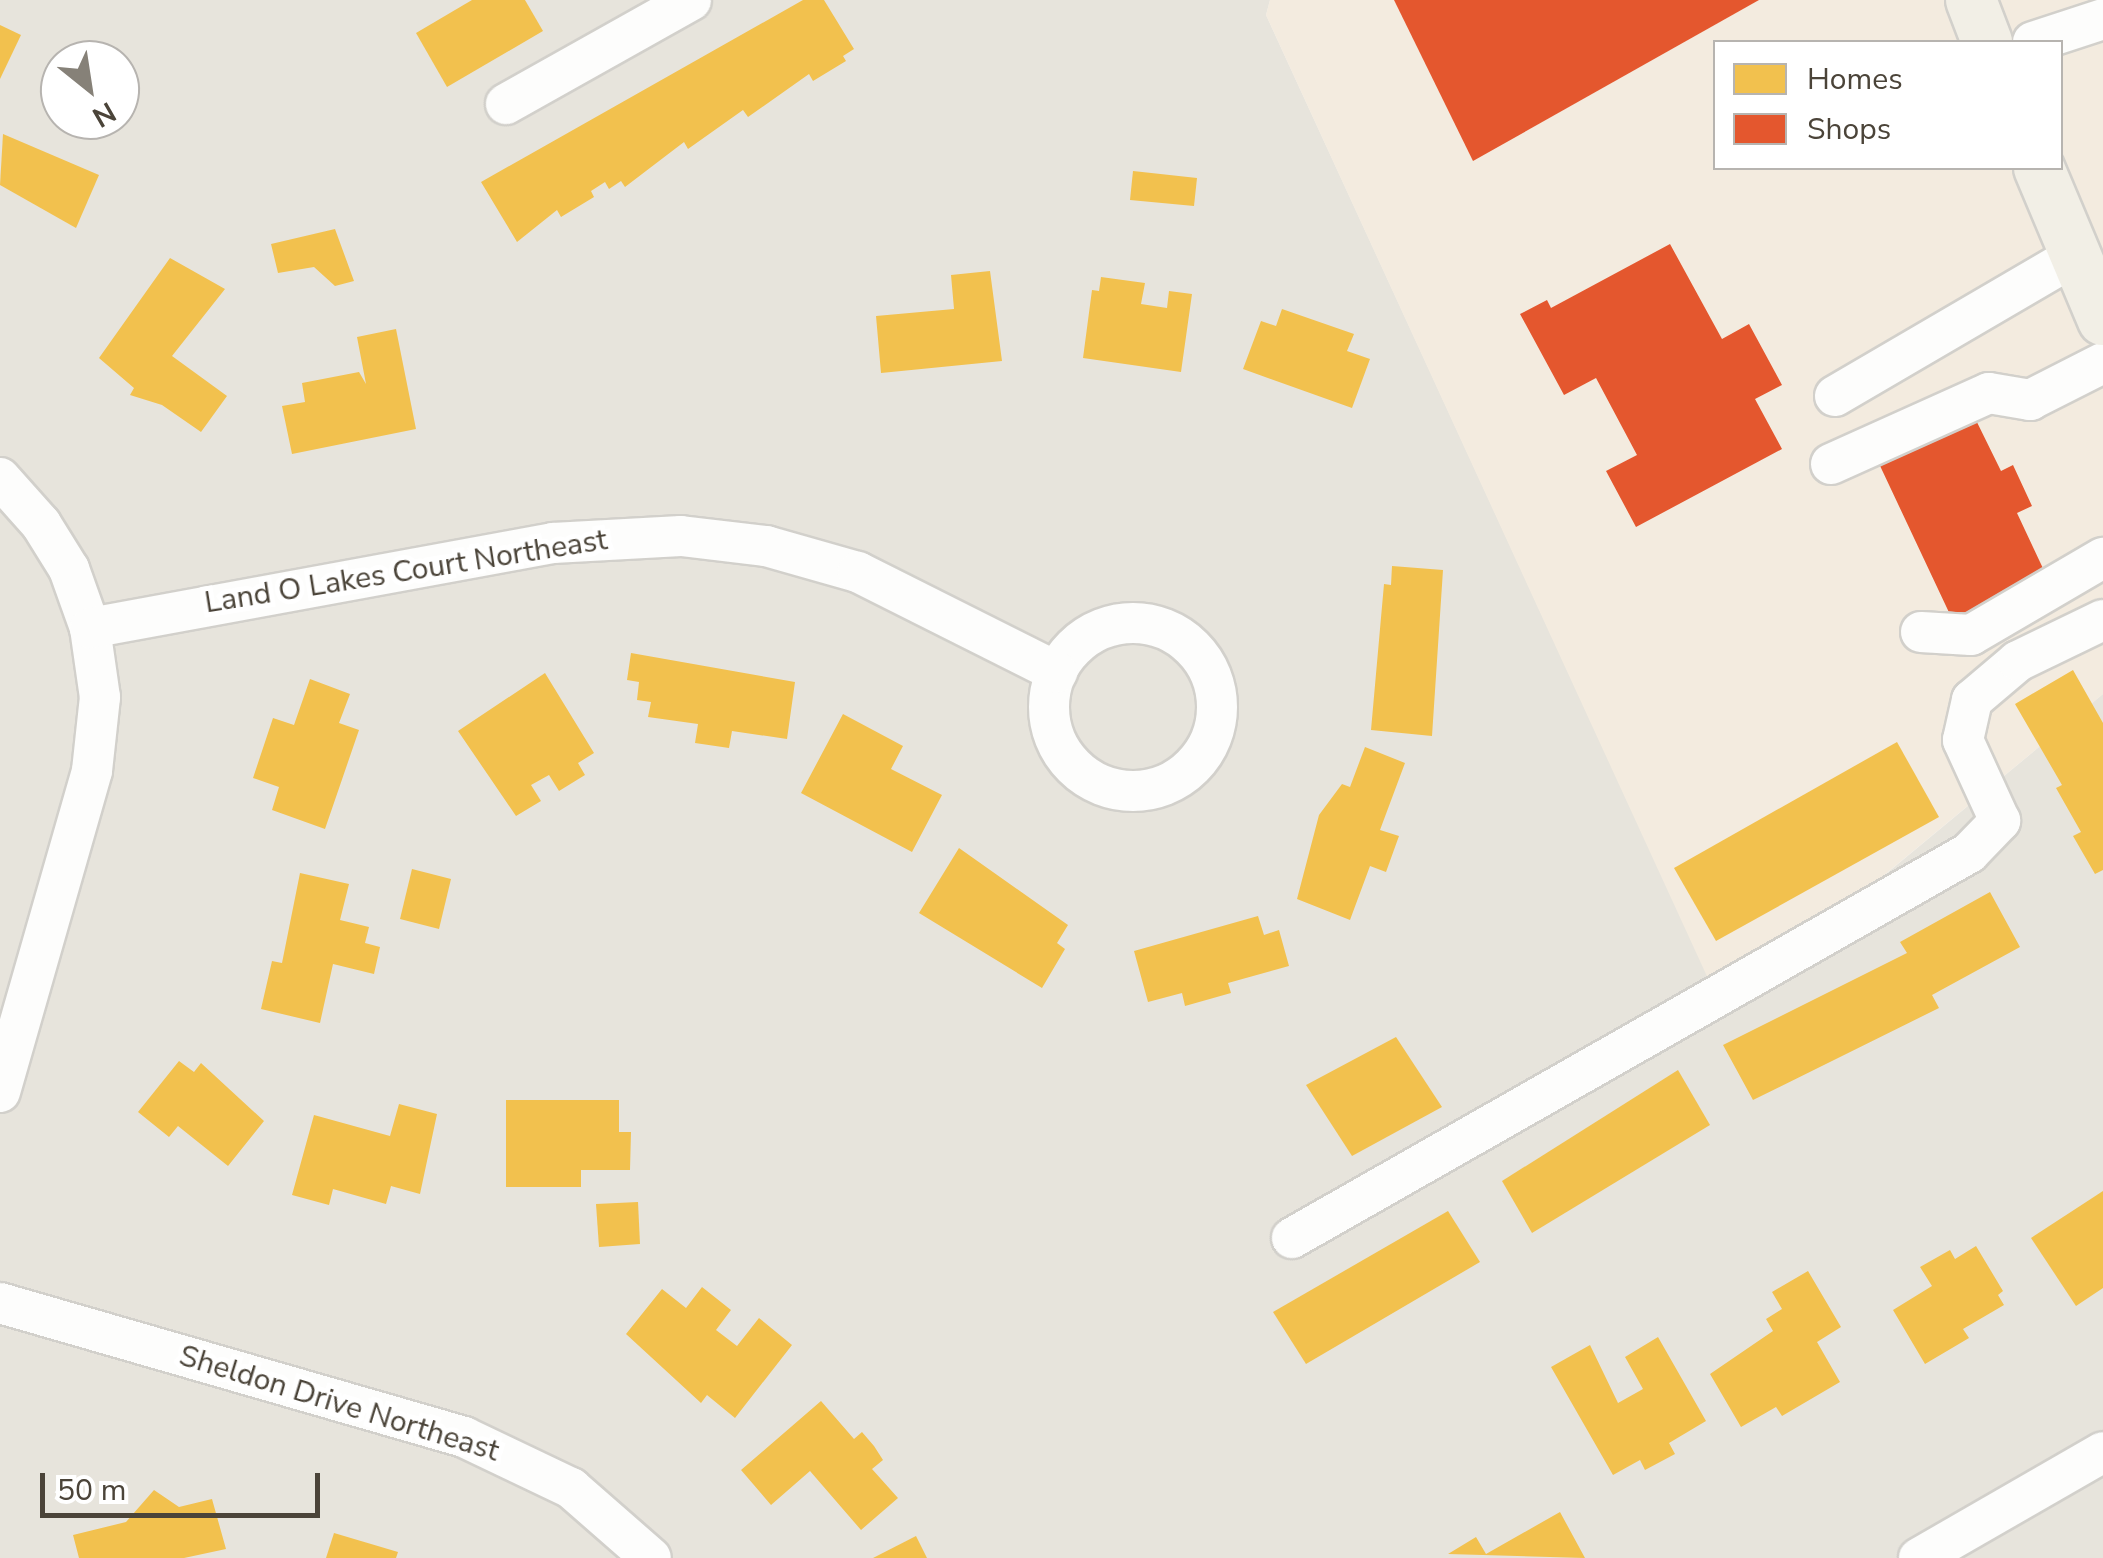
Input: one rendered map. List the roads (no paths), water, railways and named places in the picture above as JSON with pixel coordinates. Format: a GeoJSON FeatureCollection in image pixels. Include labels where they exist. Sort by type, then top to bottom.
{"type":"FeatureCollection","features":[{"type":"Feature","properties":{"kind":"main road"},"geometry":{"type":"LineString","coordinates":[[1971,0],[1986,40]]}},
{"type":"Feature","properties":{"kind":"main road"},"geometry":{"type":"LineString","coordinates":[[2040,170],[2103,320]]}},
{"type":"Feature","properties":{"kind":"street"},"geometry":{"type":"LineString","coordinates":[[506,104],[691,0]]}},
{"type":"Feature","properties":{"kind":"street"},"geometry":{"type":"LineString","coordinates":[[2038,40],[2103,19]]}},
{"type":"Feature","properties":{"kind":"street"},"geometry":{"type":"LineString","coordinates":[[1835,396],[2076,256]]}},
{"type":"Feature","properties":{"kind":"street"},"geometry":{"type":"LineString","coordinates":[[1832,464],[1989,393],[2030,400],[2103,363]]}},
{"type":"Feature","properties":{"kind":"street"},"geometry":{"type":"LineString","coordinates":[[0,478],[60,554],[90,628],[100,697],[92,771],[0,1092]]}},
{"type":"Feature","properties":{"kind":"street","name":"Land O Lakes Court Northeast"},"geometry":{"type":"LineString","coordinates":[[90,628],[553,544],[680,536],[766,546],[858,572],[1057,672]]}},
{"type":"Feature","properties":{"kind":"street"},"geometry":{"type":"LineString","coordinates":[[1921,632],[1971,635],[2103,558]]}},
{"type":"Feature","properties":{"kind":"street"},"geometry":{"type":"LineString","coordinates":[[1292,1238],[1969,853],[2000,821],[1963,740],[1972,700],[2018,660],[2102,623]]}},
{"type":"Feature","properties":{"kind":"street"},"geometry":{"type":"LineString","coordinates":[[1136,624],[1168,630],[1202,658],[1213,678],[1218,699],[1210,742],[1182,776],[1163,787],[1130,791],[1098,784],[1079,773],[1054,737],[1049,694],[1057,672],[1068,654],[1104,628],[1136,624]]}},
{"type":"Feature","properties":{"kind":"street","name":"Sheldon Drive Northeast"},"geometry":{"type":"LineString","coordinates":[[0,1303],[464,1438],[570,1488],[652,1558]]}},
{"type":"Feature","properties":{"kind":"street"},"geometry":{"type":"LineString","coordinates":[[1919,1558],[2103,1452]]}}]}
